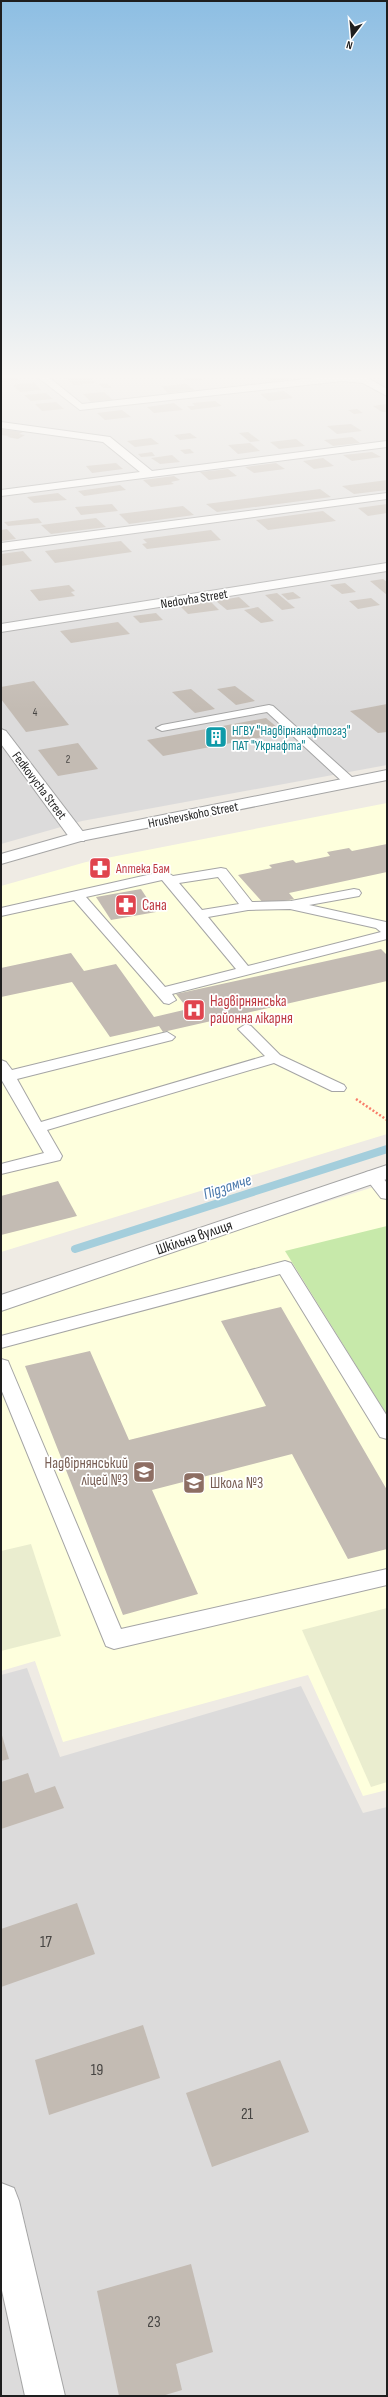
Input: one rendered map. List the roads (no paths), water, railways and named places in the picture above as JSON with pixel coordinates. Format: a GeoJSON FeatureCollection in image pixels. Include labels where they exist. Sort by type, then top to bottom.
{"type":"FeatureCollection","features":[{"type":"Feature","properties":{"kind":"street"},"geometry":{"type":"LineString","coordinates":[[1,493],[57,486]]}},
{"type":"Feature","properties":{"kind":"street"},"geometry":{"type":"LineString","coordinates":[[1,547],[387,496]]}},
{"type":"Feature","properties":{"kind":"street","name":"Nedovha Street"},"geometry":{"type":"LineString","coordinates":[[1,628],[387,567]]}},
{"type":"Feature","properties":{"kind":"street","name":"Fedkovycha Street"},"geometry":{"type":"LineString","coordinates":[[1,734],[78,837]]}},
{"type":"Feature","properties":{"kind":"street","name":"Hrushevskoho Street"},"geometry":{"type":"LineString","coordinates":[[1,859],[78,837],[387,775]]}},
{"type":"Feature","properties":{"kind":"street","name":"Шкільна вулиця"},"geometry":{"type":"LineString","coordinates":[[1,1303],[380,1174]]}},
{"type":"Feature","properties":{"kind":"street"},"geometry":{"type":"LineString","coordinates":[[1,2201],[45,2396]]}},
{"type":"Feature","properties":{"kind":"lane"},"geometry":{"type":"LineString","coordinates":[[162,728],[269,708],[350,782]]}},
{"type":"Feature","properties":{"kind":"lane"},"geometry":{"type":"LineString","coordinates":[[170,881],[222,872],[248,906]]}},
{"type":"Feature","properties":{"kind":"lane"},"geometry":{"type":"LineString","coordinates":[[1,912],[165,875],[244,970]]}},
{"type":"Feature","properties":{"kind":"lane"},"geometry":{"type":"LineString","coordinates":[[198,915],[248,906],[290,905],[354,893]]}},
{"type":"Feature","properties":{"kind":"lane"},"geometry":{"type":"LineString","coordinates":[[77,895],[166,997],[244,970],[387,935]]}},
{"type":"Feature","properties":{"kind":"lane"},"geometry":{"type":"LineString","coordinates":[[310,901],[321,912]]}},
{"type":"Feature","properties":{"kind":"lane"},"geometry":{"type":"LineString","coordinates":[[290,905],[381,925],[387,931]]}},
{"type":"Feature","properties":{"kind":"lane"},"geometry":{"type":"LineString","coordinates":[[246,1029],[275,1058],[338,1088]]}},
{"type":"Feature","properties":{"kind":"lane"},"geometry":{"type":"LineString","coordinates":[[1,1169],[54,1156],[4,1070],[167,1037]]}},
{"type":"Feature","properties":{"kind":"lane"},"geometry":{"type":"LineString","coordinates":[[37,1128],[275,1058]]}},
{"type":"Feature","properties":{"kind":"lane"},"geometry":{"type":"LineString","coordinates":[[380,1174],[387,1194]]}},
{"type":"Feature","properties":{"kind":"lane"},"geometry":{"type":"LineString","coordinates":[[1,1342],[285,1267],[387,1432]]}},
{"type":"Feature","properties":{"kind":"lane"},"geometry":{"type":"LineString","coordinates":[[1,1366],[114,1640],[387,1577]]}},
{"type":"Feature","properties":{"kind":"waterway","name":"Підзамче"},"geometry":{"type":"LineString","coordinates":[[75,1249],[387,1149]]}},
{"type":"Feature","properties":{"kind":"place","name":"НГВУ \"Надвірнанафтогаз\" ПАТ \"Укрнафта\""},"geometry":{"type":"Point","coordinates":[216,737]}},
{"type":"Feature","properties":{"kind":"place","name":"Аптека Бам"},"geometry":{"type":"Point","coordinates":[100,868]}},
{"type":"Feature","properties":{"kind":"place","name":"Сана"},"geometry":{"type":"Point","coordinates":[126,905]}},
{"type":"Feature","properties":{"kind":"place","name":"Надвірнянська районна лікарня"},"geometry":{"type":"Point","coordinates":[194,1010]}},
{"type":"Feature","properties":{"kind":"place","name":"Надвірнянський ліцей №3"},"geometry":{"type":"Point","coordinates":[144,1472]}},
{"type":"Feature","properties":{"kind":"place","name":"Школа №3"},"geometry":{"type":"Point","coordinates":[194,1483]}}]}
